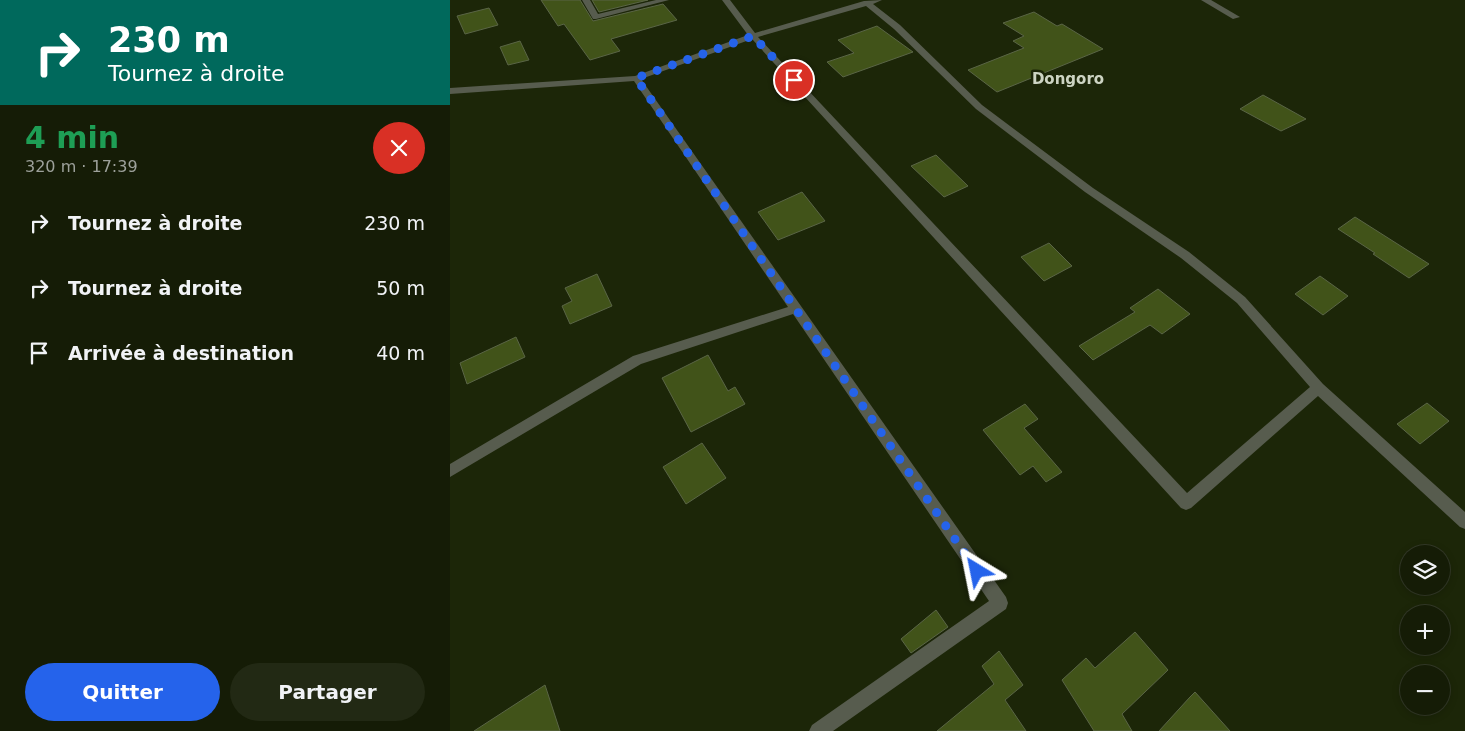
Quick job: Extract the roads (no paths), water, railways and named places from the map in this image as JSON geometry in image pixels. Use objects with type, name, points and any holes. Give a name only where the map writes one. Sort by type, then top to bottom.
[{"type":"street","points":[[586,0],[596,17],[665,0]]},
{"type":"street","points":[[726,0],[753,36],[1186,503],[1318,388]]},
{"type":"street","points":[[450,91],[636,78],[753,36],[878,0]]},
{"type":"street","points":[[1204,0],[1236,17]]},
{"type":"street","points":[[867,3],[897,27],[979,107],[1089,190],[1134,218],[1185,255],[1241,300],[1318,388],[1465,522]]},
{"type":"street","points":[[636,78],[1000,603],[818,731]]},
{"type":"street","points":[[450,471],[637,360],[796,309]]},
{"type":"district","name":"Dongoro","points":[[1068,79]]}]
